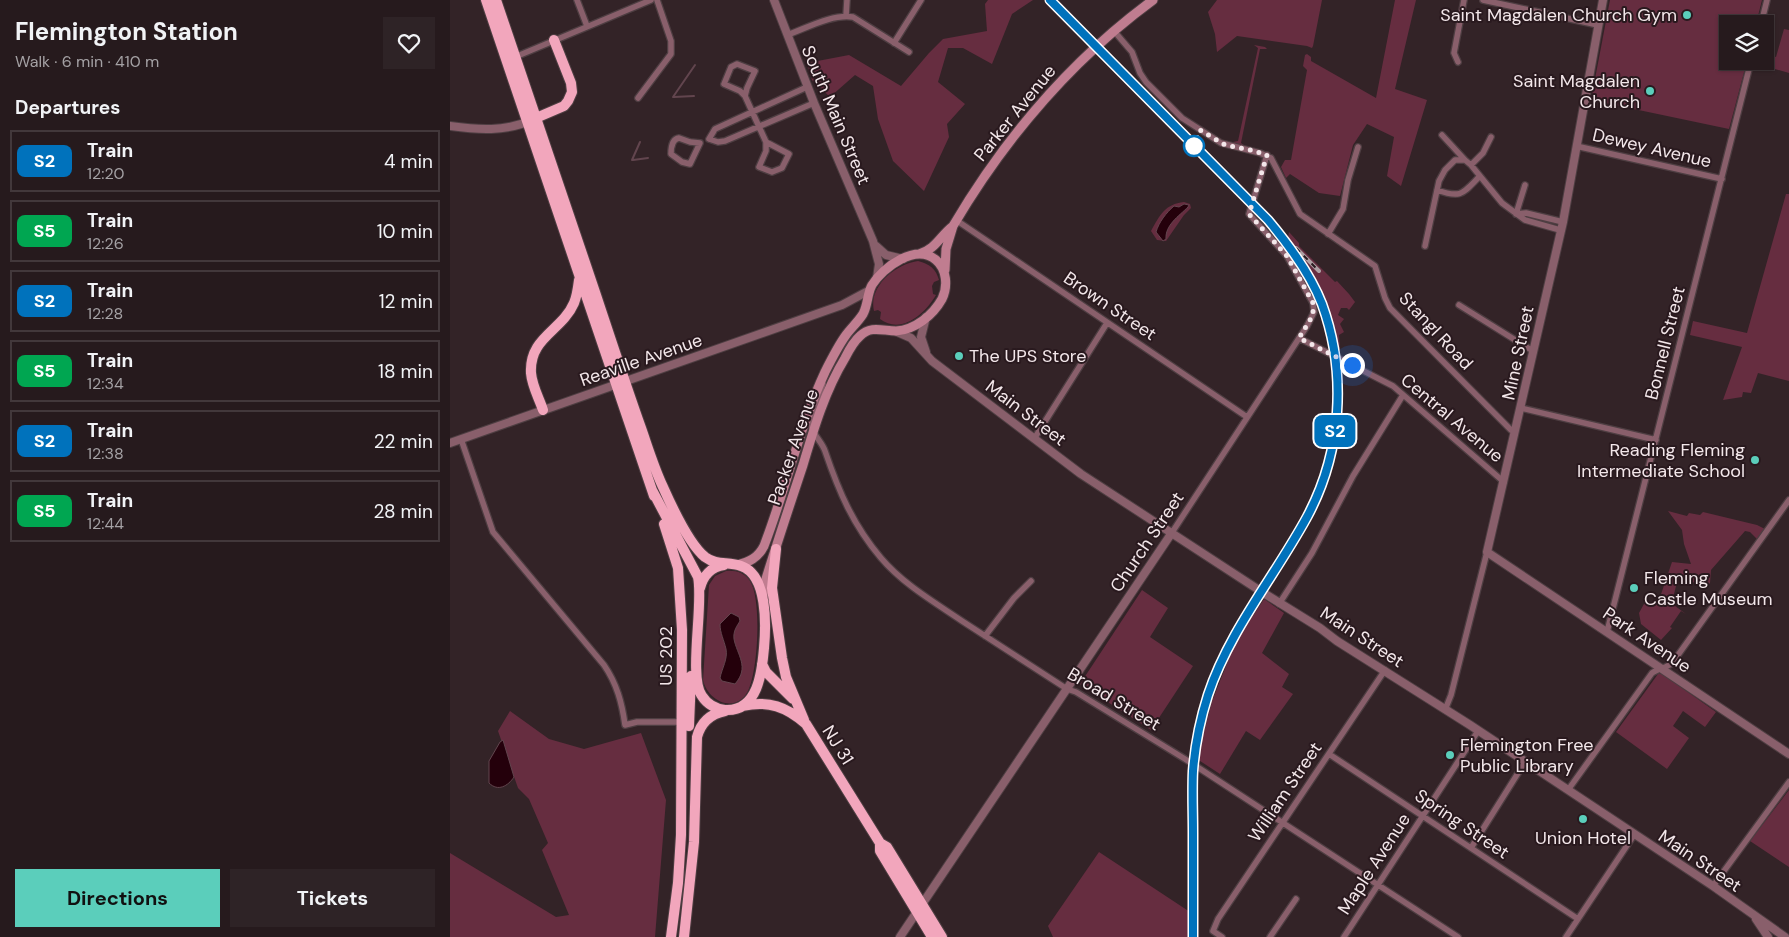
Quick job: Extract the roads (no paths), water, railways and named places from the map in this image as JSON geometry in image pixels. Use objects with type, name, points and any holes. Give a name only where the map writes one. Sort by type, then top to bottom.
[{"type":"highway","name":"US 202","points":[[486,0],[531,120],[620,383],[652,490],[676,557],[680,579],[682,623],[682,722],[679,867],[671,937]]},
{"type":"highway","name":"US 202","points":[[496,0],[515,57],[531,120],[579,277],[661,482],[698,551],[712,561],[747,568],[759,585],[763,599],[765,641],[762,664],[754,693],[742,707]]},
{"type":"highway","points":[[531,120],[564,106],[572,92],[571,83],[554,40]]},
{"type":"highway","points":[[543,410],[532,376],[532,358],[541,342],[563,320],[574,304],[579,277]]},
{"type":"highway","points":[[652,490],[696,570],[700,584],[697,677],[699,692],[710,705],[718,709],[730,710]]},
{"type":"highway","points":[[776,549],[772,580],[773,604],[784,671],[797,703]]},
{"type":"highway","points":[[700,592],[701,584],[707,574],[718,566],[732,564]]},
{"type":"highway","points":[[679,867],[686,808],[692,662],[698,642]]},
{"type":"highway","name":"NJ 31","points":[[762,664],[766,672],[797,703],[806,724],[880,843],[880,851],[919,908],[942,937]]},
{"type":"highway","name":"NJ 31","points":[[730,710],[756,704],[772,704],[788,709],[806,724]]},
{"type":"highway","points":[[684,937],[694,842],[698,732],[711,716],[730,710]]},
{"type":"highway","name":"NJ 31","points":[[919,908],[932,937]]},
{"type":"main road","name":"Parker Avenue","points":[[916,255],[935,246],[954,223],[998,155],[1020,127],[1066,76],[1114,31],[1153,0]]},
{"type":"main road","name":"Parker Avenue","points":[[945,275],[945,255],[954,223]]},
{"type":"main road","points":[[916,255],[926,255],[940,264],[945,275],[946,288],[942,298],[926,317],[908,329],[883,330],[871,322],[865,308],[870,290],[877,278],[889,266],[902,258],[916,255]]},
{"type":"main road","name":"Packer Avenue","points":[[732,564],[750,561],[758,555],[764,546],[806,419],[825,372],[840,344],[862,316],[865,308]]},
{"type":"main road","name":"Packer Avenue","points":[[763,599],[765,582],[813,432],[830,387],[852,345],[861,335],[873,328],[883,330]]},
{"type":"street","points":[[577,0],[587,26]]},
{"type":"street","points":[[515,57],[651,0]]},
{"type":"street","points":[[638,98],[671,54],[671,41],[657,0]]},
{"type":"street","name":"South Main Street","points":[[774,0],[807,87],[873,241],[879,264],[877,278]]},
{"type":"street","points":[[846,16],[848,0]]},
{"type":"street","points":[[894,43],[921,0]]},
{"type":"street","points":[[1458,62],[1454,53],[1464,0]]},
{"type":"street","points":[[1483,0],[1598,25]]},
{"type":"street","name":"Mine Street","points":[[1445,710],[1451,695],[1487,552],[1521,408],[1561,226],[1603,0]]},
{"type":"street","points":[[1763,15],[1767,0]]},
{"type":"street","points":[[787,35],[846,16],[859,20],[909,52]]},
{"type":"street","points":[[1114,31],[1132,52],[1140,73],[1146,82],[1182,118],[1225,145],[1267,155]]},
{"type":"street","points":[[745,96],[746,88],[754,71],[737,64],[731,67],[724,84],[740,91],[745,96],[766,142],[766,151],[760,167],[772,172],[782,168],[789,154],[766,142]]},
{"type":"street","name":"Bonnell Street","points":[[1607,632],[1749,70]]},
{"type":"street","points":[[700,143],[690,164],[682,162],[671,154],[673,142],[676,138],[700,143],[709,138],[715,129],[807,87]]},
{"type":"street","points":[[709,138],[715,142],[721,142],[814,103]]},
{"type":"street","points":[[450,126],[487,130],[531,120]]},
{"type":"street","points":[[1442,135],[1471,165],[1502,203],[1516,214],[1525,220],[1561,226]]},
{"type":"street","points":[[1471,165],[1483,153],[1491,137]]},
{"type":"street","name":"Dewey Avenue","points":[[1576,146],[1722,178]]},
{"type":"street","points":[[1328,234],[1343,209],[1348,180],[1358,147]]},
{"type":"street","name":"Stangl Road","points":[[1267,155],[1274,162],[1300,214],[1375,266],[1390,308],[1511,430],[1515,431]]},
{"type":"street","name":"Church Street","points":[[900,937],[1171,534],[1313,315],[1313,303],[1287,256],[1249,214],[1267,155]]},
{"type":"street","points":[[1425,246],[1442,174],[1455,160],[1465,160]]},
{"type":"street","points":[[1437,190],[1455,196],[1480,176]]},
{"type":"street","points":[[1516,214],[1525,185]]},
{"type":"street","name":"Brown Street","points":[[954,223],[1247,417]]},
{"type":"street","name":"South Main Street","points":[[873,241],[886,255],[902,258]]},
{"type":"street","name":"Reaville Avenue","points":[[450,443],[842,305],[870,290]]},
{"type":"street","name":"Reaville Avenue","points":[[842,305],[852,304],[865,308]]},
{"type":"street","points":[[1460,305],[1533,351]]},
{"type":"street","points":[[926,317],[922,338],[928,356]]},
{"type":"street","points":[[1034,439],[1107,323]]},
{"type":"street","name":"Main Street","points":[[895,331],[911,338],[928,356],[1081,474],[1568,790],[1713,886],[1785,937]]},
{"type":"street","name":"Central Avenue","points":[[1299,338],[1386,382],[1504,482]]},
{"type":"street","points":[[813,432],[811,420],[822,392],[825,372]]},
{"type":"street","points":[[1279,604],[1312,553],[1352,476],[1402,395]]},
{"type":"street","points":[[1521,408],[1656,440]]},
{"type":"street","name":"Broad Street","points":[[813,432],[822,444],[837,487],[858,527],[882,559],[914,588],[1067,689],[1076,692],[1165,747],[1458,937]]},
{"type":"street","points":[[461,439],[493,532],[611,675],[619,694],[625,725],[637,722],[682,722]]},
{"type":"street","points":[[1568,790],[1652,673],[1669,666],[1673,662],[1789,500]]},
{"type":"street","points":[[772,523],[783,526]]},
{"type":"street","name":"Park Avenue","points":[[1487,552],[1789,754]]},
{"type":"street","points":[[985,636],[1014,598],[1031,581]]},
{"type":"street","name":"William Street","points":[[1222,937],[1213,930],[1218,919],[1384,670]]},
{"type":"street","name":"Maple Avenue","points":[[1344,937],[1478,731]]},
{"type":"street","name":"Spring Street","points":[[1329,754],[1578,919]]},
{"type":"street","points":[[1470,848],[1525,762]]},
{"type":"street","points":[[1713,886],[1789,782]]},
{"type":"street","points":[[1566,937],[1634,834]]},
{"type":"street","points":[[1270,937],[1296,899]]},
{"type":"street","points":[[1754,915],[1768,937]]},
{"type":"waterway","points":[[673,97],[695,65]]},
{"type":"waterway","points":[[674,97],[694,96]]},
{"type":"waterway","points":[[632,160],[640,142]]},
{"type":"waterway","points":[[633,160],[648,158]]},
{"type":"railway","points":[[1050,0],[1271,223]]},
{"type":"railway","points":[[1193,937],[1193,771],[1198,733],[1205,704],[1228,648],[1314,503],[1328,467],[1337,421],[1338,381],[1336,361],[1333,342],[1322,304],[1305,270],[1268,220]]},
{"type":"railway","points":[[1296,248],[1319,271]]},
{"type":"train","name":"S2","points":[[1050,0],[1268,220],[1291,248],[1322,303],[1330,329],[1335,357],[1337,420],[1330,459],[1320,490],[1306,518],[1235,635],[1215,677],[1200,723],[1193,772],[1193,937]]},
{"type":"place","name":"Saint Magdalen Church Gym","points":[[1687,15]]},
{"type":"place","name":"Saint Magdalen Church","points":[[1650,91]]},
{"type":"place","name":"The UPS Store","points":[[959,356]]},
{"type":"place","name":"Reading Fleming Intermediate School","points":[[1755,460]]},
{"type":"place","name":"Fleming Castle Museum","points":[[1634,588]]},
{"type":"place","name":"Flemington Free Public Library","points":[[1450,755]]},
{"type":"place","name":"Union Hotel","points":[[1583,819]]}]
